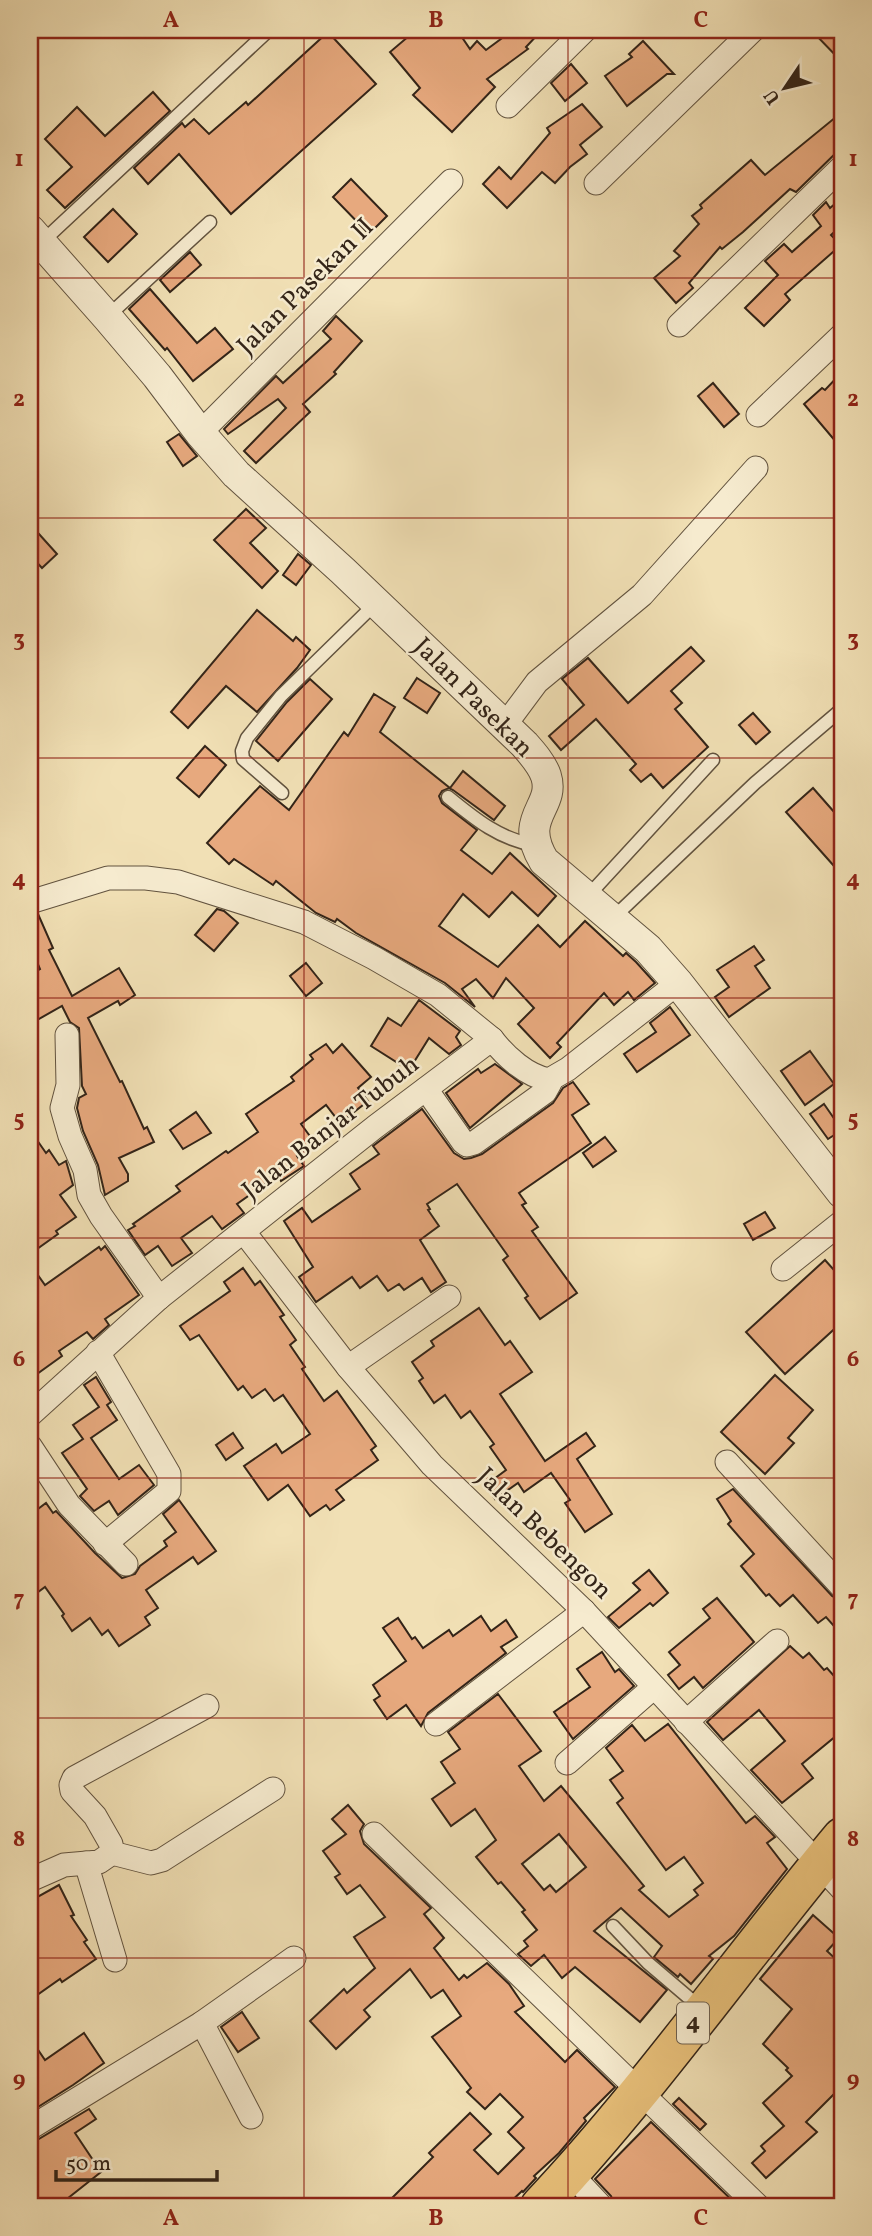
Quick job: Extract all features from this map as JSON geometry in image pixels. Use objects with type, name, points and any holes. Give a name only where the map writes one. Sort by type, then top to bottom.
[{"type":"highway","name":"4","points":[[540,2206],[641,2091],[703,2010],[835,1863]]},
{"type":"street","points":[[508,106],[585,30]]},
{"type":"street","points":[[596,183],[752,30]]},
{"type":"street","points":[[680,325],[842,167]]},
{"type":"street","name":"Jalan Pasekan II","points":[[200,433],[451,181]]},
{"type":"street","name":"Jalan Pasekan","points":[[36,236],[157,376],[200,433],[236,474],[505,725],[537,760],[546,776],[546,795],[534,827],[534,845]]},
{"type":"street","points":[[758,415],[842,335]]},
{"type":"street","points":[[505,725],[545,674],[642,595],[756,468]]},
{"type":"street","points":[[534,845],[544,861],[648,949],[678,983],[842,1193]]},
{"type":"street","points":[[30,902],[108,878],[146,878],[178,882],[304,922],[438,995],[522,1067],[538,1077],[550,1080]]},
{"type":"street","points":[[426,1089],[463,1142],[467,1145],[474,1143],[545,1092],[550,1080],[568,1069],[678,983]]},
{"type":"street","points":[[67,1035],[68,1085],[62,1108],[69,1136],[85,1170],[89,1195],[159,1298]]},
{"type":"street","name":"Jalan Banjar Tubuh","points":[[30,1415],[159,1298],[492,1039]]},
{"type":"street","points":[[783,1269],[842,1222]]},
{"type":"street","name":"Jalan Bebengon","points":[[244,1232],[348,1367],[432,1465],[584,1611],[686,1722],[835,1863]]},
{"type":"street","points":[[348,1367],[449,1297]]},
{"type":"street","points":[[98,1352],[165,1467],[170,1481],[169,1491],[105,1544]]},
{"type":"street","points":[[30,1446],[69,1505],[125,1564]]},
{"type":"street","points":[[727,1462],[842,1587]]},
{"type":"street","points":[[436,1724],[584,1611]]},
{"type":"street","points":[[686,1722],[777,1641]]},
{"type":"street","points":[[567,1763],[654,1687]]},
{"type":"street","points":[[112,1853],[111,1844],[95,1816],[72,1791],[74,1778],[206,1706]]},
{"type":"street","points":[[30,1880],[64,1866],[99,1862],[112,1853],[151,1863],[162,1860],[273,1789]]},
{"type":"street","points":[[373,1834],[758,2206]]},
{"type":"street","points":[[86,1863],[115,1960]]},
{"type":"street","points":[[30,2128],[202,2023],[294,1958]]},
{"type":"street","points":[[202,2023],[251,2117]]},
{"type":"street","points":[[570,2173],[601,2206]]},
{"type":"lane","points":[[36,236],[269,30]]},
{"type":"lane","points":[[107,317],[210,222]]},
{"type":"lane","points":[[282,793],[243,760],[242,751],[247,738],[281,696],[376,603]]},
{"type":"lane","points":[[613,918],[755,783],[842,709]]},
{"type":"lane","points":[[587,897],[713,760]]},
{"type":"lane","points":[[448,797],[487,828],[517,842],[534,845]]},
{"type":"lane","points":[[613,1926],[648,1963],[703,2010]]},
{"type":"building","points":[[416,30],[457,30],[470,49],[477,41],[486,50],[513,30],[542,30],[526,47],[528,49],[487,79],[495,87],[452,132],[413,95],[420,88],[390,52]]},
{"type":"building","points":[[811,30],[842,30],[842,62]]},
{"type":"building","points":[[328,32],[376,84],[231,214],[179,154],[148,184],[134,168],[182,123],[185,127],[194,119],[209,134],[246,102],[248,105]]},
{"type":"building","points":[[643,41],[674,74],[667,74],[627,106],[605,76],[632,57],[629,54]]},
{"type":"building","points":[[571,64],[587,83],[565,101],[551,83]]},
{"type":"building","points":[[153,92],[170,111],[65,208],[47,190],[72,167],[45,139],[77,107],[105,136]]},
{"type":"building","points":[[582,104],[602,127],[580,145],[587,154],[555,183],[542,172],[507,208],[483,184],[499,167],[511,179],[550,133],[547,128]]},
{"type":"building","points":[[842,112],[842,147],[796,192],[790,189],[743,232],[722,249],[720,247],[689,283],[693,288],[676,303],[654,278],[680,256],[674,251],[699,224],[692,216],[702,208],[700,205],[751,160],[765,175]]},
{"type":"building","points":[[351,179],[387,216],[369,234],[333,197]]},
{"type":"building","points":[[842,198],[842,225],[831,235],[841,245],[785,294],[790,300],[764,326],[745,308],[778,275],[765,261],[784,244],[792,252],[821,226],[813,215],[826,202],[830,208]]},
{"type":"building","points":[[113,209],[137,234],[108,262],[84,237]]},
{"type":"building","points":[[190,252],[201,265],[170,292],[160,280]]},
{"type":"building","points":[[150,289],[197,343],[215,328],[233,349],[193,381],[167,348],[165,350],[129,309]]},
{"type":"building","points":[[336,316],[362,341],[334,372],[336,374],[303,404],[310,412],[256,463],[244,451],[286,408],[278,399],[228,434],[224,429],[276,376],[283,383],[331,339],[323,331]]},
{"type":"building","points":[[842,372],[842,449],[804,404],[822,388],[825,390]]},
{"type":"building","points":[[713,383],[739,414],[724,427],[698,396]]},
{"type":"building","points":[[179,434],[197,456],[183,466],[167,442]]},
{"type":"building","points":[[246,509],[266,528],[250,543],[278,571],[262,588],[214,540]]},
{"type":"building","points":[[30,524],[57,554],[42,568],[30,555]]},
{"type":"building","points":[[298,554],[311,565],[296,585],[283,575]]},
{"type":"building","points":[[257,610],[293,641],[296,637],[310,650],[257,712],[226,686],[188,728],[171,712]]},
{"type":"building","points":[[691,647],[704,661],[671,691],[682,703],[675,709],[708,747],[663,788],[651,774],[641,782],[630,770],[636,764],[596,719],[561,750],[549,736],[584,705],[562,679],[588,658],[628,703]]},
{"type":"building","points":[[417,678],[440,693],[427,713],[404,698]]},
{"type":"building","points":[[310,679],[332,699],[278,761],[256,741],[287,702]]},
{"type":"building","points":[[374,694],[395,707],[380,732],[450,788],[463,771],[505,806],[494,820],[453,790],[449,788],[442,791],[439,796],[442,803],[477,830],[461,850],[492,874],[510,853],[556,896],[538,916],[512,892],[489,917],[463,894],[439,926],[498,967],[538,925],[560,947],[585,921],[623,956],[626,953],[655,983],[634,1000],[628,992],[614,1005],[604,993],[557,1043],[561,1047],[550,1058],[518,1024],[534,1008],[506,978],[493,998],[476,979],[462,989],[475,1007],[445,983],[356,933],[337,919],[335,922],[316,913],[276,881],[273,885],[234,859],[229,864],[207,843],[260,786],[289,810],[344,732],[348,736]]},
{"type":"building","points":[[753,713],[770,732],[756,744],[739,725]]},
{"type":"building","points":[[205,746],[226,765],[199,797],[177,778]]},
{"type":"building","points":[[813,788],[842,821],[842,875],[786,812]]},
{"type":"building","points":[[217,909],[224,911],[238,923],[214,951],[195,935]]},
{"type":"building","points":[[38,914],[53,948],[49,950],[72,996],[119,968],[135,995],[120,1005],[118,1001],[88,1018],[144,1129],[147,1127],[154,1142],[119,1158],[128,1174],[128,1181],[105,1195],[98,1165],[83,1131],[77,1108],[79,1098],[86,1094],[82,1086],[79,1028],[70,1022],[62,1006],[30,1024],[30,975],[40,969],[30,945],[30,916]]},
{"type":"building","points":[[754,946],[764,960],[755,966],[770,988],[729,1017],[715,997],[729,987],[717,970]]},
{"type":"building","points":[[306,963],[322,983],[306,996],[290,976]]},
{"type":"building","points":[[419,1000],[460,1031],[456,1037],[461,1045],[449,1054],[429,1038],[409,1070],[371,1046],[388,1018],[401,1026]]},
{"type":"building","points":[[670,1007],[690,1035],[637,1072],[624,1054],[656,1032],[650,1023]]},
{"type":"building","points":[[326,1044],[333,1053],[342,1044],[371,1077],[358,1088],[368,1101],[340,1123],[326,1105],[301,1124],[315,1143],[297,1156],[304,1166],[281,1181],[278,1175],[237,1204],[244,1213],[222,1229],[212,1216],[181,1238],[192,1253],[172,1266],[158,1246],[145,1255],[128,1230],[135,1226],[133,1224],[180,1191],[176,1186],[258,1132],[246,1114],[294,1081],[291,1077],[313,1059],[310,1055]]},
{"type":"building","points":[[810,1051],[834,1084],[805,1105],[781,1071]]},
{"type":"building","points":[[495,1064],[522,1084],[470,1128],[446,1093],[478,1069],[481,1073]]},
{"type":"building","points":[[573,1082],[589,1104],[572,1115],[591,1143],[519,1193],[526,1203],[522,1205],[538,1227],[532,1231],[577,1293],[540,1319],[503,1260],[508,1256],[457,1184],[427,1204],[439,1226],[420,1240],[446,1282],[431,1292],[422,1278],[404,1290],[399,1284],[388,1291],[377,1276],[360,1288],[352,1277],[316,1302],[299,1277],[313,1267],[284,1221],[302,1208],[312,1222],[360,1189],[350,1174],[379,1154],[373,1146],[422,1109],[454,1153],[464,1159],[471,1158],[482,1154],[553,1103],[563,1088]]},
{"type":"building","points":[[824,1104],[842,1130],[828,1139],[810,1114]]},
{"type":"building","points":[[196,1112],[211,1133],[183,1149],[170,1130]]},
{"type":"building","points":[[30,1130],[46,1153],[49,1150],[59,1165],[66,1161],[73,1185],[60,1195],[76,1217],[30,1254]]},
{"type":"building","points":[[605,1137],[616,1151],[593,1167],[583,1153]]},
{"type":"building","points":[[765,1212],[775,1228],[753,1240],[744,1224]]},
{"type":"building","points":[[105,1246],[139,1295],[105,1319],[109,1325],[93,1339],[87,1332],[59,1351],[62,1356],[30,1379],[30,1264],[45,1285],[99,1247],[101,1250]]},
{"type":"building","points":[[825,1260],[842,1279],[842,1322],[785,1374],[746,1332]]},
{"type":"building","points":[[243,1268],[255,1285],[260,1281],[284,1315],[280,1317],[296,1340],[290,1345],[305,1367],[302,1369],[324,1401],[337,1391],[376,1446],[371,1450],[378,1460],[336,1490],[344,1500],[330,1510],[326,1505],[310,1516],[288,1485],[268,1500],[244,1466],[276,1444],[282,1453],[310,1434],[283,1395],[274,1401],[265,1389],[252,1398],[243,1386],[238,1390],[199,1335],[190,1340],[180,1326],[230,1291],[224,1282]]},
{"type":"building","points":[[479,1308],[505,1345],[510,1341],[532,1372],[500,1394],[545,1461],[586,1433],[595,1446],[577,1459],[612,1514],[585,1532],[565,1503],[570,1500],[551,1473],[524,1492],[518,1483],[495,1499],[486,1485],[506,1470],[490,1447],[494,1444],[470,1411],[461,1418],[445,1395],[434,1403],[419,1381],[423,1378],[412,1362],[434,1346],[431,1341]]},
{"type":"building","points":[[775,1375],[813,1410],[788,1438],[794,1443],[765,1474],[721,1432]]},
{"type":"building","points":[[96,1377],[111,1402],[107,1405],[117,1420],[91,1438],[119,1479],[139,1465],[154,1485],[118,1515],[109,1501],[94,1511],[80,1496],[87,1489],[62,1453],[83,1439],[73,1425],[99,1407],[84,1385]]},
{"type":"building","points":[[233,1433],[243,1448],[226,1460],[216,1445]]},
{"type":"building","points":[[733,1489],[832,1596],[842,1601],[842,1635],[826,1617],[818,1623],[793,1595],[780,1606],[769,1594],[766,1596],[741,1566],[754,1554],[728,1524],[731,1521],[717,1499]]},
{"type":"building","points":[[179,1500],[216,1551],[198,1564],[193,1557],[146,1590],[158,1608],[145,1617],[150,1625],[119,1646],[108,1630],[102,1635],[90,1618],[72,1631],[45,1587],[30,1598],[30,1515],[46,1503],[53,1513],[56,1511],[122,1578],[135,1574],[140,1566],[167,1546],[164,1541],[176,1532],[163,1514]]},
{"type":"building","points":[[649,1570],[668,1593],[653,1606],[650,1603],[619,1628],[608,1617],[640,1590],[633,1583]]},
{"type":"building","points":[[717,1598],[754,1642],[703,1688],[694,1677],[679,1689],[668,1675],[680,1665],[669,1652],[710,1618],[703,1609]]},
{"type":"building","points":[[481,1616],[491,1631],[506,1620],[517,1637],[501,1647],[506,1653],[428,1713],[421,1726],[406,1705],[387,1719],[374,1700],[380,1696],[373,1685],[406,1661],[383,1628],[398,1618],[412,1639],[415,1637],[423,1648],[449,1630],[453,1636]]},
{"type":"building","points":[[790,1646],[803,1658],[809,1653],[842,1685],[842,1731],[802,1764],[813,1778],[782,1803],[751,1770],[785,1741],[759,1710],[723,1740],[707,1722]]},
{"type":"building","points":[[602,1652],[615,1672],[619,1669],[634,1686],[573,1739],[554,1712],[590,1687],[577,1669]]},
{"type":"building","points":[[498,1694],[541,1751],[519,1766],[544,1801],[561,1786],[644,1886],[639,1890],[669,1917],[698,1895],[694,1890],[703,1883],[684,1857],[666,1870],[617,1803],[623,1798],[610,1780],[623,1771],[606,1748],[632,1725],[645,1741],[668,1724],[746,1823],[755,1816],[775,1837],[767,1843],[787,1869],[734,1936],[709,1956],[713,1959],[691,1984],[654,1957],[662,1946],[621,1908],[594,1931],[667,1990],[640,2022],[575,1967],[562,1978],[544,1955],[531,1966],[518,1954],[528,1946],[524,1941],[537,1930],[522,1912],[525,1910],[501,1882],[498,1884],[476,1857],[496,1840],[475,1809],[451,1826],[432,1799],[455,1783],[441,1762],[460,1749],[448,1732]],"holes":[[[559,1834],[586,1867],[556,1892],[550,1885],[544,1890],[522,1864]]]},
{"type":"building","points":[[348,1805],[364,1824],[360,1831],[364,1844],[431,1908],[424,1914],[444,1938],[434,1948],[459,1980],[464,1975],[467,1978],[487,1963],[509,1984],[524,2006],[515,2012],[565,2062],[577,2050],[615,2087],[584,2118],[586,2121],[559,2153],[534,2176],[536,2178],[523,2192],[506,2206],[384,2206],[433,2157],[429,2153],[470,2113],[491,2134],[474,2150],[498,2174],[524,2148],[508,2132],[523,2117],[500,2094],[485,2109],[467,2092],[471,2088],[432,2037],[461,2016],[443,1990],[431,1998],[410,1969],[364,2010],[370,2017],[336,2049],[310,2021],[344,1989],[347,1993],[375,1968],[354,1937],[385,1917],[360,1885],[347,1894],[335,1877],[340,1874],[323,1851],[346,1834],[332,1819]]},
{"type":"building","points":[[59,1885],[74,1915],[71,1916],[87,1940],[84,1942],[96,1959],[30,2000],[30,1901]]},
{"type":"building","points":[[813,1915],[839,1938],[827,1951],[842,1965],[842,2086],[806,2122],[817,2132],[766,2178],[752,2163],[765,2151],[761,2146],[784,2126],[763,2103],[792,2076],[786,2070],[788,2068],[763,2044],[792,2009],[760,1979]]},
{"type":"building","points":[[242,2012],[259,2038],[238,2052],[221,2027]]},
{"type":"building","points":[[84,2033],[104,2063],[30,2112],[30,2038],[45,2060]]},
{"type":"building","points":[[679,2098],[706,2124],[700,2130],[673,2104]]},
{"type":"building","points":[[89,2109],[96,2119],[75,2133],[101,2172],[58,2206],[30,2206],[30,2142]]},
{"type":"building","points":[[651,2122],[738,2206],[615,2206],[611,2196],[595,2179]]}]
